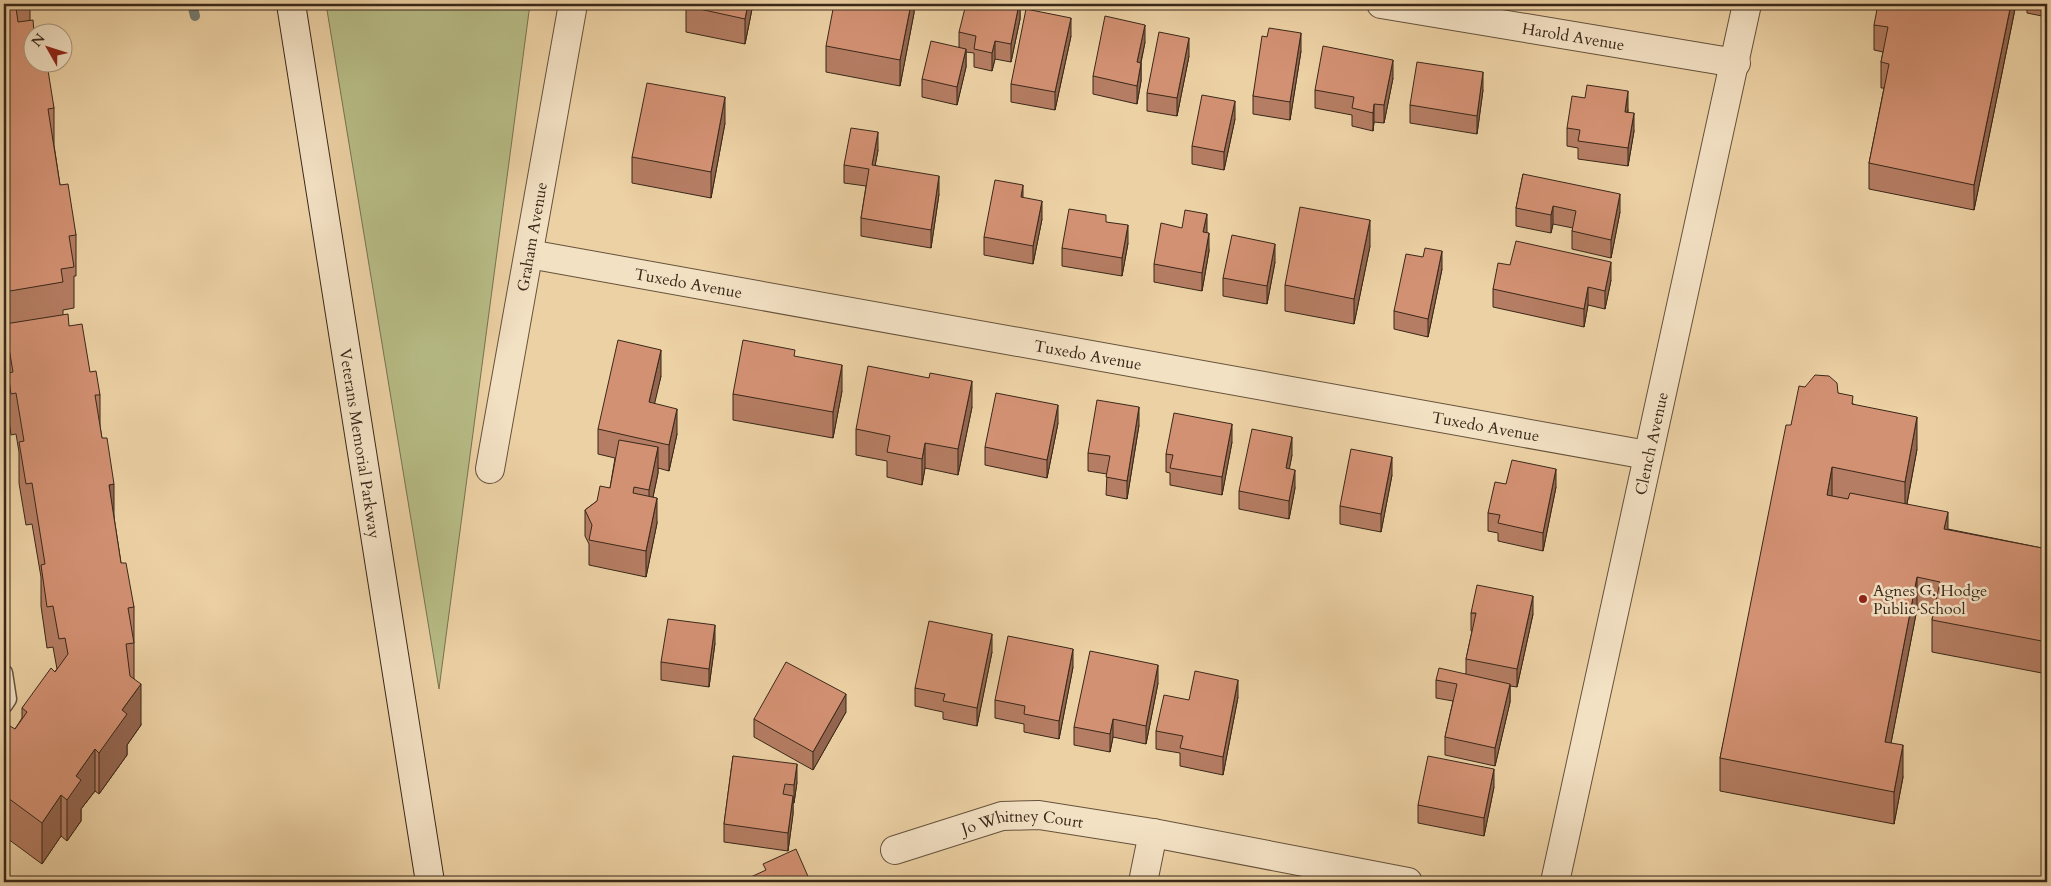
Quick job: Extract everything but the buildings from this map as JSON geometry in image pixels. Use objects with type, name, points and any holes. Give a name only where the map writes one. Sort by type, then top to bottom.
[{"type":"street","name":"Veterans Memorial Parkway","points":[[291,4],[430,882]]},
{"type":"street","name":"Graham Avenue","points":[[490,469],[573,4]]},
{"type":"street","name":"Harold Avenue","points":[[1381,4],[1736,63]]},
{"type":"street","name":"Clench Avenue","points":[[1554,882],[1647,456],[1736,63],[1747,4]]},
{"type":"street","name":"Tuxedo Avenue","points":[[529,254],[1647,456]]},
{"type":"street","name":"Jo Whitney Court","points":[[895,850],[1002,816],[1039,814],[1153,833],[1408,882]]},
{"type":"street","points":[[1143,882],[1153,833]]},
{"type":"lane","points":[[4,673],[8,699],[4,705]]},
{"type":"green space","points":[[326,4],[530,4],[439,689]]},
{"type":"waterway","points":[[192,4],[195,16]]},
{"type":"place","name":"Agnes G. Hodge Public School","points":[[1863,599]]}]
